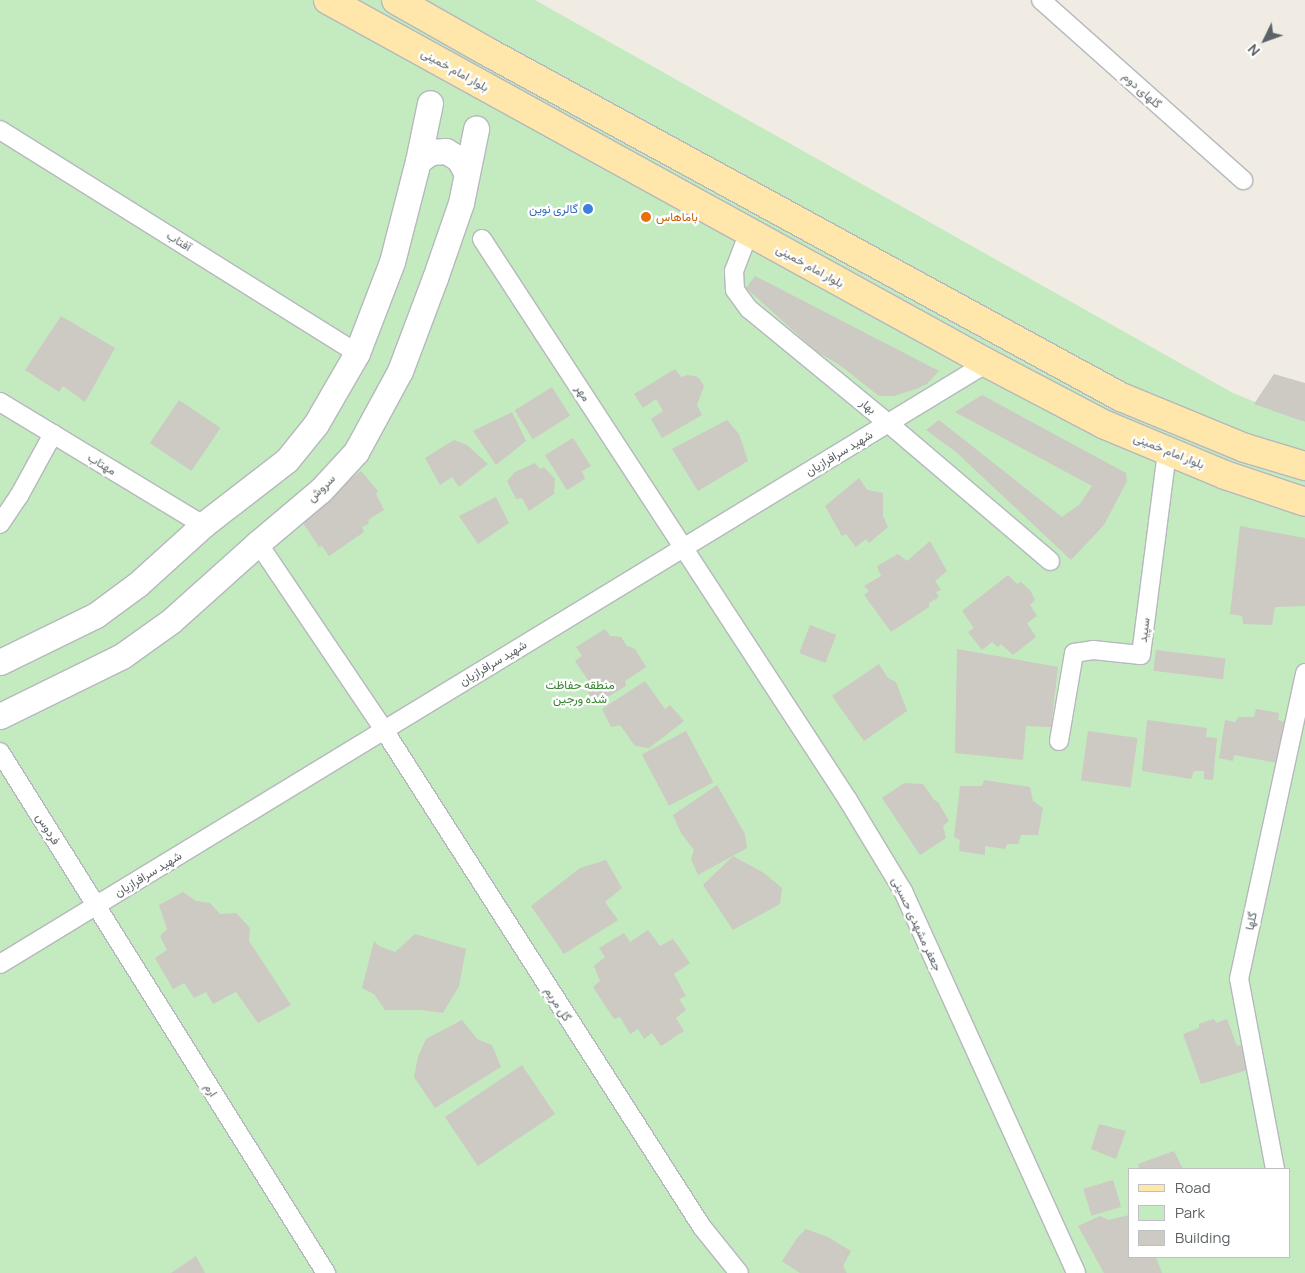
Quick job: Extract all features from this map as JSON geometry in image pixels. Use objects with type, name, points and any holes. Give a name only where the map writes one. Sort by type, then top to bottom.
[{"type":"main road","name":"بلوار امام خمینی","points":[[328,0],[987,363],[1103,424],[1226,475],[1305,502]]},
{"type":"main road","points":[[396,0],[486,51],[1121,397],[1245,448],[1305,466]]},
{"type":"street","name":"گلهای دوم","points":[[1041,0],[1243,180]]},
{"type":"street","points":[[0,662],[96,615],[138,584],[203,525],[287,460],[316,424],[357,353],[392,262],[418,161],[430,103]]},
{"type":"street","name":"سروش","points":[[0,716],[122,656],[171,622],[258,543],[321,490],[356,452],[400,371],[461,203],[476,129]]},
{"type":"street","name":"آفتاب","points":[[0,130],[357,353]]},
{"type":"street","points":[[418,161],[431,152],[446,151],[459,159],[466,172]]},
{"type":"street","name":"بهار","points":[[749,232],[734,271],[735,290],[749,309],[888,423],[1050,561]]},
{"type":"street","name":"مهر","points":[[482,239],[683,548]]},
{"type":"street","name":"شهید سرافرازیان","points":[[0,964],[987,363]]},
{"type":"street","name":"مهتاب","points":[[0,402],[203,525]]},
{"type":"street","points":[[0,524],[20,496],[53,434]]},
{"type":"street","name":"سپید","points":[[1059,741],[1074,653],[1093,650],[1141,655],[1167,450]]},
{"type":"street","name":"گل مریم","points":[[258,543],[384,730],[702,1227],[739,1273]]},
{"type":"street","name":"جعفر مشهدی حسینی","points":[[683,548],[848,800],[903,891],[1076,1273]]},
{"type":"street","name":"گلها","points":[[1276,1168],[1239,979],[1305,673]]},
{"type":"street","name":"فردوس","points":[[0,752],[95,906]]},
{"type":"street","name":"ارم","points":[[95,906],[326,1273]]},
{"type":"green space","name":"منطقه حفاظت شده ورجین","points":[[0,0],[535,0],[1233,393],[1305,422],[1305,1273],[0,1273]]},
{"type":"building","points":[[755,276],[939,371],[927,384],[916,389],[894,396],[879,396],[841,366],[816,351],[746,288]]},
{"type":"building","points":[[61,316],[115,348],[85,402],[63,386],[59,392],[25,370]]},
{"type":"building","points":[[675,369],[681,377],[688,375],[698,377],[704,386],[697,405],[702,415],[662,438],[651,419],[663,411],[656,399],[643,408],[634,394]]},
{"type":"building","points":[[1274,374],[1305,383],[1305,422],[1254,404]]},
{"type":"building","points":[[552,387],[570,416],[533,439],[515,410]]},
{"type":"building","points":[[982,395],[1126,473],[1127,481],[1104,525],[1071,560],[956,452],[926,430],[939,420],[1062,517],[1080,504],[1092,486],[955,412]]},
{"type":"building","points":[[179,400],[220,428],[191,471],[150,443]]},
{"type":"building","points":[[512,412],[526,441],[496,465],[473,431]]},
{"type":"building","points":[[727,420],[739,434],[748,461],[698,491],[672,449]]},
{"type":"building","points":[[573,438],[591,466],[582,471],[585,479],[567,490],[545,455]]},
{"type":"building","points":[[454,440],[467,445],[488,464],[459,487],[452,477],[440,485],[425,458]]},
{"type":"building","points":[[535,463],[540,469],[544,467],[555,479],[554,494],[529,511],[522,498],[516,499],[507,481],[515,472]]},
{"type":"building","points":[[361,471],[378,491],[376,494],[384,510],[369,519],[368,524],[362,527],[364,532],[329,556],[322,546],[319,547],[301,520],[304,510]]},
{"type":"building","points":[[859,478],[867,490],[883,493],[883,516],[888,527],[869,543],[866,539],[856,547],[846,534],[842,536],[825,506]]},
{"type":"building","points":[[496,497],[509,523],[478,544],[459,516]]},
{"type":"building","points":[[1240,526],[1305,538],[1305,606],[1275,607],[1272,625],[1243,624],[1242,616],[1230,614]]},
{"type":"building","points":[[930,541],[947,571],[935,581],[941,590],[936,592],[939,597],[929,603],[929,607],[891,632],[864,595],[869,591],[864,586],[881,576],[877,566],[898,554],[907,561]]},
{"type":"building","points":[[1008,575],[1017,584],[1021,582],[1030,590],[1035,600],[1030,605],[1037,616],[1027,623],[1036,637],[1013,655],[1001,644],[998,647],[992,642],[982,650],[968,632],[974,628],[962,611]]},
{"type":"building","points":[[810,625],[836,635],[825,663],[799,653]]},
{"type":"building","points":[[605,629],[610,636],[621,637],[627,646],[635,649],[646,667],[625,681],[626,686],[596,704],[585,688],[590,683],[575,661],[582,656],[576,647]]},
{"type":"building","points":[[957,649],[1058,667],[1051,727],[1026,726],[1023,760],[955,753]]},
{"type":"building","points":[[1156,650],[1225,659],[1223,679],[1153,671]]},
{"type":"building","points":[[879,664],[888,678],[896,682],[907,711],[864,741],[832,696]]},
{"type":"building","points":[[645,681],[665,709],[670,705],[684,721],[649,748],[635,746],[620,725],[611,727],[602,709]]},
{"type":"building","points":[[1256,709],[1279,713],[1278,720],[1292,724],[1283,764],[1234,755],[1233,761],[1219,758],[1225,720],[1235,722],[1239,717],[1254,717]]},
{"type":"building","points":[[1147,720],[1207,728],[1206,737],[1217,738],[1213,780],[1204,779],[1204,771],[1194,771],[1191,779],[1142,771]]},
{"type":"building","points":[[686,731],[713,782],[669,806],[642,754]]},
{"type":"building","points":[[1088,731],[1138,738],[1131,787],[1081,781]]},
{"type":"building","points":[[984,780],[1030,787],[1033,801],[1043,808],[1038,835],[1021,835],[1018,844],[1007,844],[1005,849],[985,846],[985,855],[959,851],[960,840],[954,837],[960,786],[982,786]]},
{"type":"building","points":[[904,783],[923,784],[934,800],[938,802],[949,821],[943,826],[946,838],[920,855],[882,798]]},
{"type":"building","points":[[717,785],[745,834],[747,848],[698,875],[691,859],[694,850],[681,833],[673,815]]},
{"type":"building","points":[[733,856],[764,873],[782,888],[780,904],[733,930],[703,885]]},
{"type":"building","points":[[606,860],[622,888],[605,902],[618,920],[564,954],[531,906],[580,868]]},
{"type":"building","points":[[183,892],[196,901],[210,903],[220,914],[236,913],[250,928],[249,941],[291,1005],[258,1023],[236,992],[213,1004],[206,992],[194,998],[184,983],[173,989],[155,958],[167,950],[160,936],[167,929],[159,905]]},
{"type":"building","points":[[648,930],[660,946],[673,939],[690,963],[674,974],[686,996],[679,999],[686,1010],[676,1018],[684,1031],[661,1046],[652,1033],[644,1039],[638,1029],[630,1034],[620,1017],[614,1019],[593,987],[600,981],[594,966],[605,957],[599,948],[624,933],[630,942]]},
{"type":"building","points":[[415,934],[466,949],[459,986],[443,1013],[421,1010],[385,1010],[374,994],[362,988],[374,941],[379,946],[395,952]]},
{"type":"building","points":[[1214,1019],[1216,1023],[1227,1019],[1237,1046],[1244,1044],[1251,1069],[1201,1084],[1183,1034],[1199,1028],[1199,1024]]},
{"type":"building","points":[[462,1020],[477,1039],[492,1045],[501,1067],[435,1108],[414,1077],[418,1057],[426,1039]]},
{"type":"building","points":[[522,1065],[555,1114],[478,1166],[445,1117]]},
{"type":"building","points":[[1099,1124],[1126,1131],[1116,1159],[1091,1149]]},
{"type":"building","points":[[1174,1151],[1182,1168],[1139,1168],[1138,1164]]},
{"type":"building","points":[[1113,1180],[1121,1207],[1092,1216],[1083,1189]]},
{"type":"building","points":[[1128,1215],[1128,1258],[1156,1258],[1162,1273],[1104,1273],[1078,1226],[1100,1216],[1109,1220]]},
{"type":"building","points":[[806,1229],[828,1237],[851,1251],[843,1266],[847,1273],[800,1273],[782,1261],[798,1237]]},
{"type":"building","points":[[196,1256],[205,1273],[171,1273]]},
{"type":"place","name":"گالری نوین","points":[[588,209]]},
{"type":"place","name":"باماهاس","points":[[646,217]]}]
